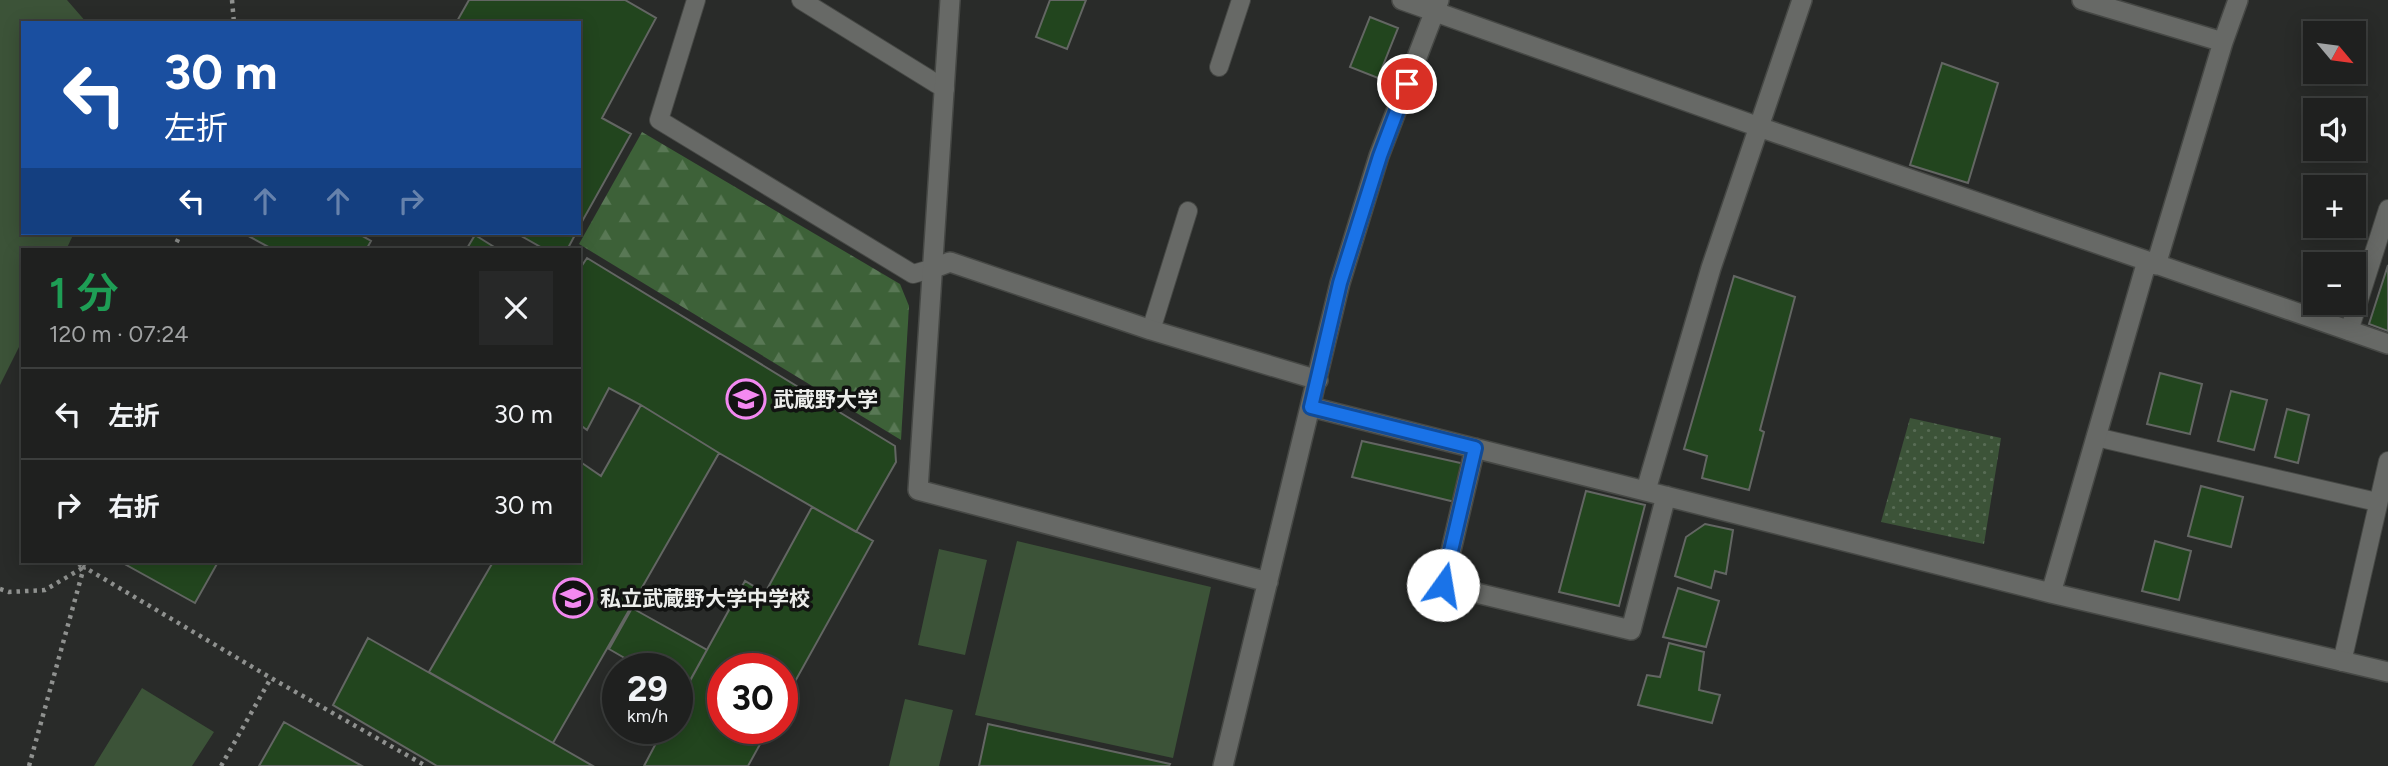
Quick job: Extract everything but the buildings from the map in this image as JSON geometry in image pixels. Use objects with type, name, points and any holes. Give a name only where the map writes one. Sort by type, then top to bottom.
[{"type":"street","points":[[950,0],[918,490],[1268,582]]},
{"type":"street","points":[[1402,0],[1437,6],[1759,127],[2388,344]]},
{"type":"street","points":[[1646,490],[1711,268],[1802,0]]},
{"type":"street","points":[[2082,0],[2223,42]]},
{"type":"street","points":[[2051,593],[2096,437],[2238,0]]},
{"type":"street","points":[[1223,766],[1340,283],[1380,156],[1437,6]]},
{"type":"street","points":[[934,268],[950,262],[1151,330],[1318,380]]},
{"type":"street","points":[[1311,407],[2051,593],[2388,672]]},
{"type":"street","points":[[1475,448],[1443,585],[1631,630],[1666,496]]},
{"type":"lane","points":[[696,0],[659,120],[913,274],[934,268]]},
{"type":"lane","points":[[801,0],[945,89]]},
{"type":"lane","points":[[1219,67],[1241,0]]},
{"type":"lane","points":[[2349,331],[2388,209]]},
{"type":"lane","points":[[1151,330],[1188,211]]},
{"type":"lane","points":[[2096,437],[2377,502]]},
{"type":"lane","points":[[2342,662],[2388,461]]},
{"type":"path","points":[[232,0],[234,21]]},
{"type":"path","points":[[77,563],[426,766]]},
{"type":"path","points":[[0,589],[9,592],[45,590],[84,567]]},
{"type":"path","points":[[29,766],[84,567]]},
{"type":"path","points":[[220,766],[271,678]]},
{"type":"green space","points":[[0,0],[67,0],[85,21],[21,21],[21,235],[73,235],[67,248],[21,248],[21,343],[0,385]]},
{"type":"green space","points":[[642,132],[900,284],[909,306],[901,440],[579,244]]},
{"type":"green space","points":[[1910,418],[2001,438],[1984,544],[1881,522]]},
{"type":"green space","points":[[1017,541],[1211,587],[1173,758],[975,715]]},
{"type":"green space","points":[[939,549],[987,560],[965,655],[918,645]]},
{"type":"green space","points":[[142,688],[214,732],[192,766],[94,766]]},
{"type":"green space","points":[[905,699],[953,710],[939,766],[889,766]]},
{"type":"place","name":"武蔵野大学","points":[[746,399]]},
{"type":"place","name":"私立武蔵野大学中学校","points":[[573,598]]},
{"type":"route","points":[[1407,84],[1380,156],[1340,283],[1311,407],[1475,448],[1443,585]]}]
